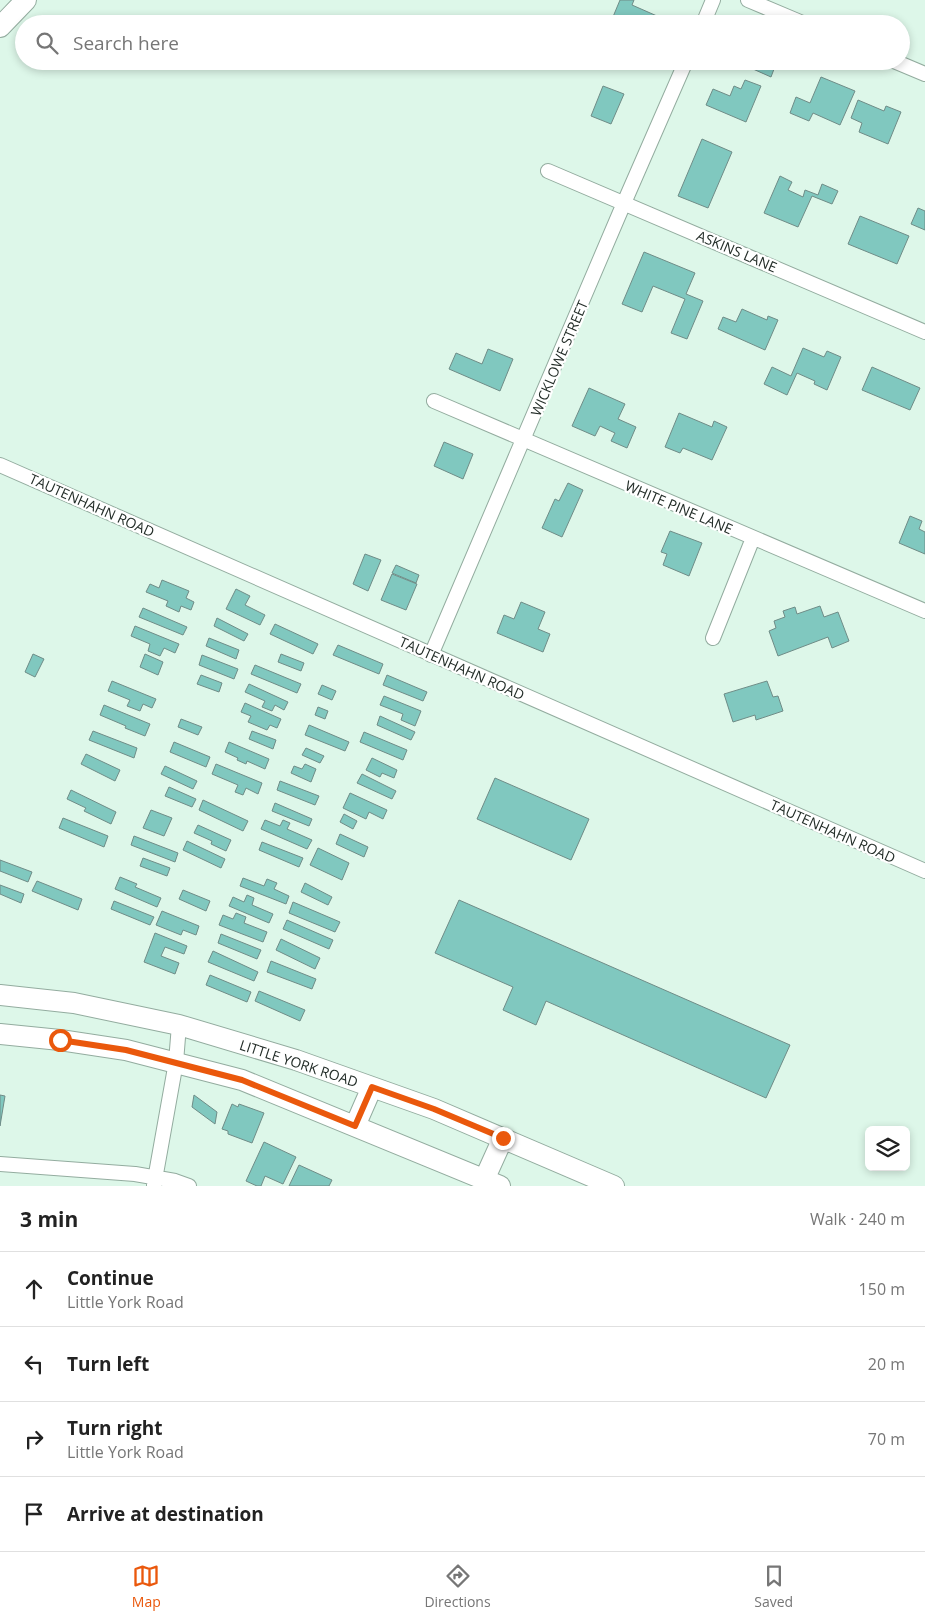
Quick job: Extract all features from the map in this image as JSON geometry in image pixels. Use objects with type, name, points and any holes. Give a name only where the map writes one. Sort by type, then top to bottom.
[{"type":"main road","points":[[0,27],[26,0]]},
{"type":"main road","name":"LITTLE YORK ROAD","points":[[0,995],[74,1003],[179,1025],[296,1060],[434,1109],[614,1186]]},
{"type":"main road","points":[[0,1034],[60,1040],[126,1050],[242,1080],[492,1183],[503,1138]]},
{"type":"main road","points":[[355,1126],[372,1087]]},
{"type":"street","points":[[707,15],[714,0]]},
{"type":"street","points":[[748,0],[784,15]]},
{"type":"street","points":[[910,68],[925,74]]},
{"type":"street","name":"WICKLOWE STREET","points":[[431,655],[682,70]]},
{"type":"street","name":"ASKINS LANE","points":[[548,172],[925,332]]},
{"type":"street","name":"WHITE PINE LANE","points":[[434,401],[925,611]]},
{"type":"street","name":"TAUTENHAHN ROAD","points":[[0,465],[925,871]]},
{"type":"street","points":[[713,638],[753,538]]},
{"type":"street","points":[[154,1182],[176,1062],[179,1025]]},
{"type":"street","points":[[0,1164],[135,1174],[154,1182],[189,1186]]},
{"type":"building","points":[[620,0],[634,0],[632,5],[655,15],[614,15]]},
{"type":"building","points":[[755,70],[774,70],[771,77]]},
{"type":"building","points":[[821,77],[855,91],[840,125],[813,113],[809,121],[790,113],[796,97],[810,103]]},
{"type":"building","points":[[745,80],[761,86],[746,122],[706,105],[713,89],[730,96],[734,86],[741,89]]},
{"type":"building","points":[[603,86],[624,94],[611,124],[591,116]]},
{"type":"building","points":[[858,100],[884,111],[886,106],[901,112],[888,144],[859,132],[862,123],[851,118]]},
{"type":"building","points":[[702,139],[732,152],[708,208],[678,196]]},
{"type":"building","points":[[780,176],[792,182],[788,190],[803,197],[805,190],[818,195],[822,184],[838,191],[832,204],[812,196],[798,227],[764,213]]},
{"type":"building","points":[[918,208],[925,211],[925,230],[911,224]]},
{"type":"building","points":[[860,216],[909,236],[897,264],[848,244]]},
{"type":"building","points":[[644,252],[695,273],[686,294],[703,301],[687,339],[671,333],[685,299],[653,286],[642,312],[622,304]]},
{"type":"building","points":[[742,309],[767,320],[768,316],[778,320],[765,350],[718,329],[723,317],[736,322]]},
{"type":"building","points":[[803,348],[824,357],[827,351],[841,357],[827,390],[814,384],[815,381],[797,373],[787,395],[764,384],[772,367],[791,376]]},
{"type":"building","points":[[488,349],[513,359],[500,391],[449,369],[456,353],[482,364]]},
{"type":"building","points":[[872,367],[920,388],[910,410],[862,390]]},
{"type":"building","points":[[589,388],[625,404],[618,419],[636,427],[627,448],[611,441],[615,433],[600,426],[595,436],[572,426]]},
{"type":"building","points":[[679,413],[712,427],[714,421],[727,427],[712,460],[683,448],[680,453],[665,447]]},
{"type":"building","points":[[444,442],[473,454],[463,479],[434,466]]},
{"type":"building","points":[[568,483],[583,490],[562,537],[542,528],[555,499],[559,501]]},
{"type":"building","points":[[910,516],[922,521],[919,529],[925,532],[925,554],[899,543]]},
{"type":"building","points":[[670,531],[702,543],[689,576],[663,565],[667,554],[661,552]]},
{"type":"building","points":[[365,554],[381,560],[368,591],[353,584]]},
{"type":"building","points":[[396,565],[419,575],[416,583],[392,573]]},
{"type":"building","points":[[392,574],[417,584],[406,610],[381,600]]},
{"type":"building","points":[[162,580],[189,591],[186,598],[194,602],[191,610],[181,606],[179,612],[166,606],[168,601],[146,592],[150,584],[159,588]]},
{"type":"building","points":[[236,589],[250,596],[245,605],[265,615],[260,625],[226,609]]},
{"type":"building","points":[[521,602],[545,612],[538,629],[550,634],[543,652],[497,633],[504,615],[514,619]]},
{"type":"building","points":[[820,606],[824,617],[838,612],[849,641],[832,648],[828,637],[778,656],[769,631],[776,628],[774,621],[785,617],[783,611],[795,607],[797,614]]},
{"type":"building","points":[[143,608],[187,627],[183,635],[139,617]]},
{"type":"building","points":[[217,618],[248,634],[244,641],[214,626]]},
{"type":"building","points":[[275,624],[318,644],[313,654],[270,634]]},
{"type":"building","points":[[135,626],[179,644],[175,653],[164,648],[160,656],[148,651],[150,644],[131,636]]},
{"type":"building","points":[[209,638],[239,650],[236,659],[206,646]]},
{"type":"building","points":[[338,645],[383,664],[379,674],[333,655]]},
{"type":"building","points":[[33,654],[44,659],[35,677],[25,672]]},
{"type":"building","points":[[145,654],[163,662],[158,675],[140,667]]},
{"type":"building","points":[[281,654],[304,663],[301,671],[278,662]]},
{"type":"building","points":[[202,655],[238,669],[234,679],[199,665]]},
{"type":"building","points":[[255,665],[301,684],[297,693],[251,674]]},
{"type":"building","points":[[201,675],[222,683],[219,692],[197,684]]},
{"type":"building","points":[[387,675],[427,692],[423,701],[383,685]]},
{"type":"building","points":[[112,681],[156,699],[152,708],[143,704],[140,711],[127,706],[130,700],[108,691]]},
{"type":"building","points":[[767,681],[773,697],[778,696],[783,711],[756,720],[755,715],[733,722],[724,694]]},
{"type":"building","points":[[249,684],[288,702],[284,710],[275,705],[272,711],[262,707],[265,701],[245,692]]},
{"type":"building","points":[[322,685],[336,691],[332,700],[318,694]]},
{"type":"building","points":[[384,696],[421,711],[415,726],[401,720],[403,714],[380,705]]},
{"type":"building","points":[[245,703],[281,719],[277,728],[270,725],[267,730],[248,722],[251,716],[241,712]]},
{"type":"building","points":[[104,705],[150,724],[145,736],[100,715]]},
{"type":"building","points":[[318,707],[328,711],[325,719],[315,715]]},
{"type":"building","points":[[380,716],[415,732],[411,740],[377,725]]},
{"type":"building","points":[[181,719],[202,727],[198,735],[178,727]]},
{"type":"building","points":[[309,725],[349,742],[345,751],[305,735]]},
{"type":"building","points":[[93,731],[137,748],[134,758],[89,740]]},
{"type":"building","points":[[252,731],[276,740],[273,749],[249,739]]},
{"type":"building","points":[[364,732],[407,750],[403,760],[360,742]]},
{"type":"building","points":[[174,742],[210,757],[206,767],[170,752]]},
{"type":"building","points":[[229,742],[269,759],[265,769],[247,761],[246,764],[225,752]]},
{"type":"building","points":[[306,748],[324,756],[320,763],[302,755]]},
{"type":"building","points":[[86,754],[120,770],[115,781],[81,764]]},
{"type":"building","points":[[372,758],[397,770],[394,778],[382,773],[380,777],[366,770]]},
{"type":"building","points":[[216,764],[262,783],[258,794],[246,788],[243,795],[235,792],[238,785],[212,774]]},
{"type":"building","points":[[305,764],[316,769],[311,782],[291,773],[294,766],[302,769]]},
{"type":"building","points":[[165,766],[197,781],[193,789],[161,774]]},
{"type":"building","points":[[362,774],[396,791],[392,799],[357,783]]},
{"type":"building","points":[[495,778],[589,819],[571,860],[477,819]]},
{"type":"building","points":[[280,781],[319,796],[315,805],[277,790]]},
{"type":"building","points":[[169,787],[196,799],[192,807],[165,796]]},
{"type":"building","points":[[71,790],[116,812],[111,824],[84,811],[86,808],[67,799]]},
{"type":"building","points":[[350,793],[387,810],[383,819],[369,812],[366,819],[343,808]]},
{"type":"building","points":[[203,800],[248,821],[243,831],[199,810]]},
{"type":"building","points":[[275,803],[312,819],[309,826],[272,811]]},
{"type":"building","points":[[151,810],[172,818],[164,836],[143,828]]},
{"type":"building","points":[[344,814],[357,821],[353,829],[340,822]]},
{"type":"building","points":[[63,818],[108,836],[104,847],[59,828]]},
{"type":"building","points":[[265,820],[280,826],[283,820],[290,823],[287,829],[312,840],[307,849],[261,829]]},
{"type":"building","points":[[198,825],[231,840],[226,851],[211,844],[212,841],[194,833]]},
{"type":"building","points":[[340,834],[368,847],[364,857],[336,844]]},
{"type":"building","points":[[134,836],[178,853],[175,862],[131,845]]},
{"type":"building","points":[[187,841],[225,859],[221,868],[183,850]]},
{"type":"building","points":[[262,842],[303,858],[299,867],[259,850]]},
{"type":"building","points":[[318,848],[349,863],[342,880],[310,865]]},
{"type":"building","points":[[143,858],[170,868],[167,876],[140,866]]},
{"type":"building","points":[[0,860],[32,872],[28,882],[0,871]]},
{"type":"building","points":[[120,877],[137,884],[135,887],[161,898],[157,907],[115,889]]},
{"type":"building","points":[[243,878],[264,886],[267,879],[277,883],[274,889],[289,896],[286,904],[240,886]]},
{"type":"building","points":[[37,881],[82,899],[78,910],[32,891]]},
{"type":"building","points":[[305,883],[332,897],[328,905],[301,892]]},
{"type":"building","points":[[0,885],[24,894],[21,903],[0,894]]},
{"type":"building","points":[[183,890],[210,901],[206,911],[179,899]]},
{"type":"building","points":[[247,895],[254,898],[252,905],[273,914],[269,923],[229,906],[233,897],[244,902]]},
{"type":"building","points":[[459,900],[790,1045],[766,1098],[546,1001],[536,1025],[503,1010],[513,987],[435,953]]},
{"type":"building","points":[[114,901],[154,917],[150,925],[111,909]]},
{"type":"building","points":[[293,902],[340,922],[335,932],[289,913]]},
{"type":"building","points":[[162,911],[199,926],[196,935],[183,930],[181,935],[156,925]]},
{"type":"building","points":[[236,913],[246,917],[244,923],[267,932],[263,942],[219,925],[223,915],[233,919]]},
{"type":"building","points":[[287,920],[333,940],[329,949],[283,929]]},
{"type":"building","points":[[155,933],[187,946],[184,954],[165,947],[161,956],[179,963],[175,974],[144,962]]},
{"type":"building","points":[[221,934],[261,950],[257,959],[218,943]]},
{"type":"building","points":[[281,939],[320,958],[315,969],[276,950]]},
{"type":"building","points":[[213,951],[258,972],[254,981],[208,962]]},
{"type":"building","points":[[271,961],[316,979],[312,989],[267,972]]},
{"type":"building","points":[[210,975],[251,992],[247,1002],[206,985]]},
{"type":"building","points":[[259,991],[305,1010],[300,1021],[255,1001]]},
{"type":"building","points":[[0,1095],[5,1096],[0,1126]]},
{"type":"building","points":[[194,1095],[217,1112],[215,1124],[192,1107]]},
{"type":"building","points":[[232,1104],[238,1107],[239,1104],[264,1113],[252,1143],[228,1134],[228,1131],[222,1129]]},
{"type":"building","points":[[264,1142],[296,1157],[283,1184],[265,1176],[261,1186],[246,1181]]},
{"type":"building","points":[[299,1165],[332,1180],[329,1186],[289,1186]]},
{"type":"route","points":[[60,1040],[126,1050],[242,1080],[355,1126],[372,1087],[434,1109],[503,1138]]}]
